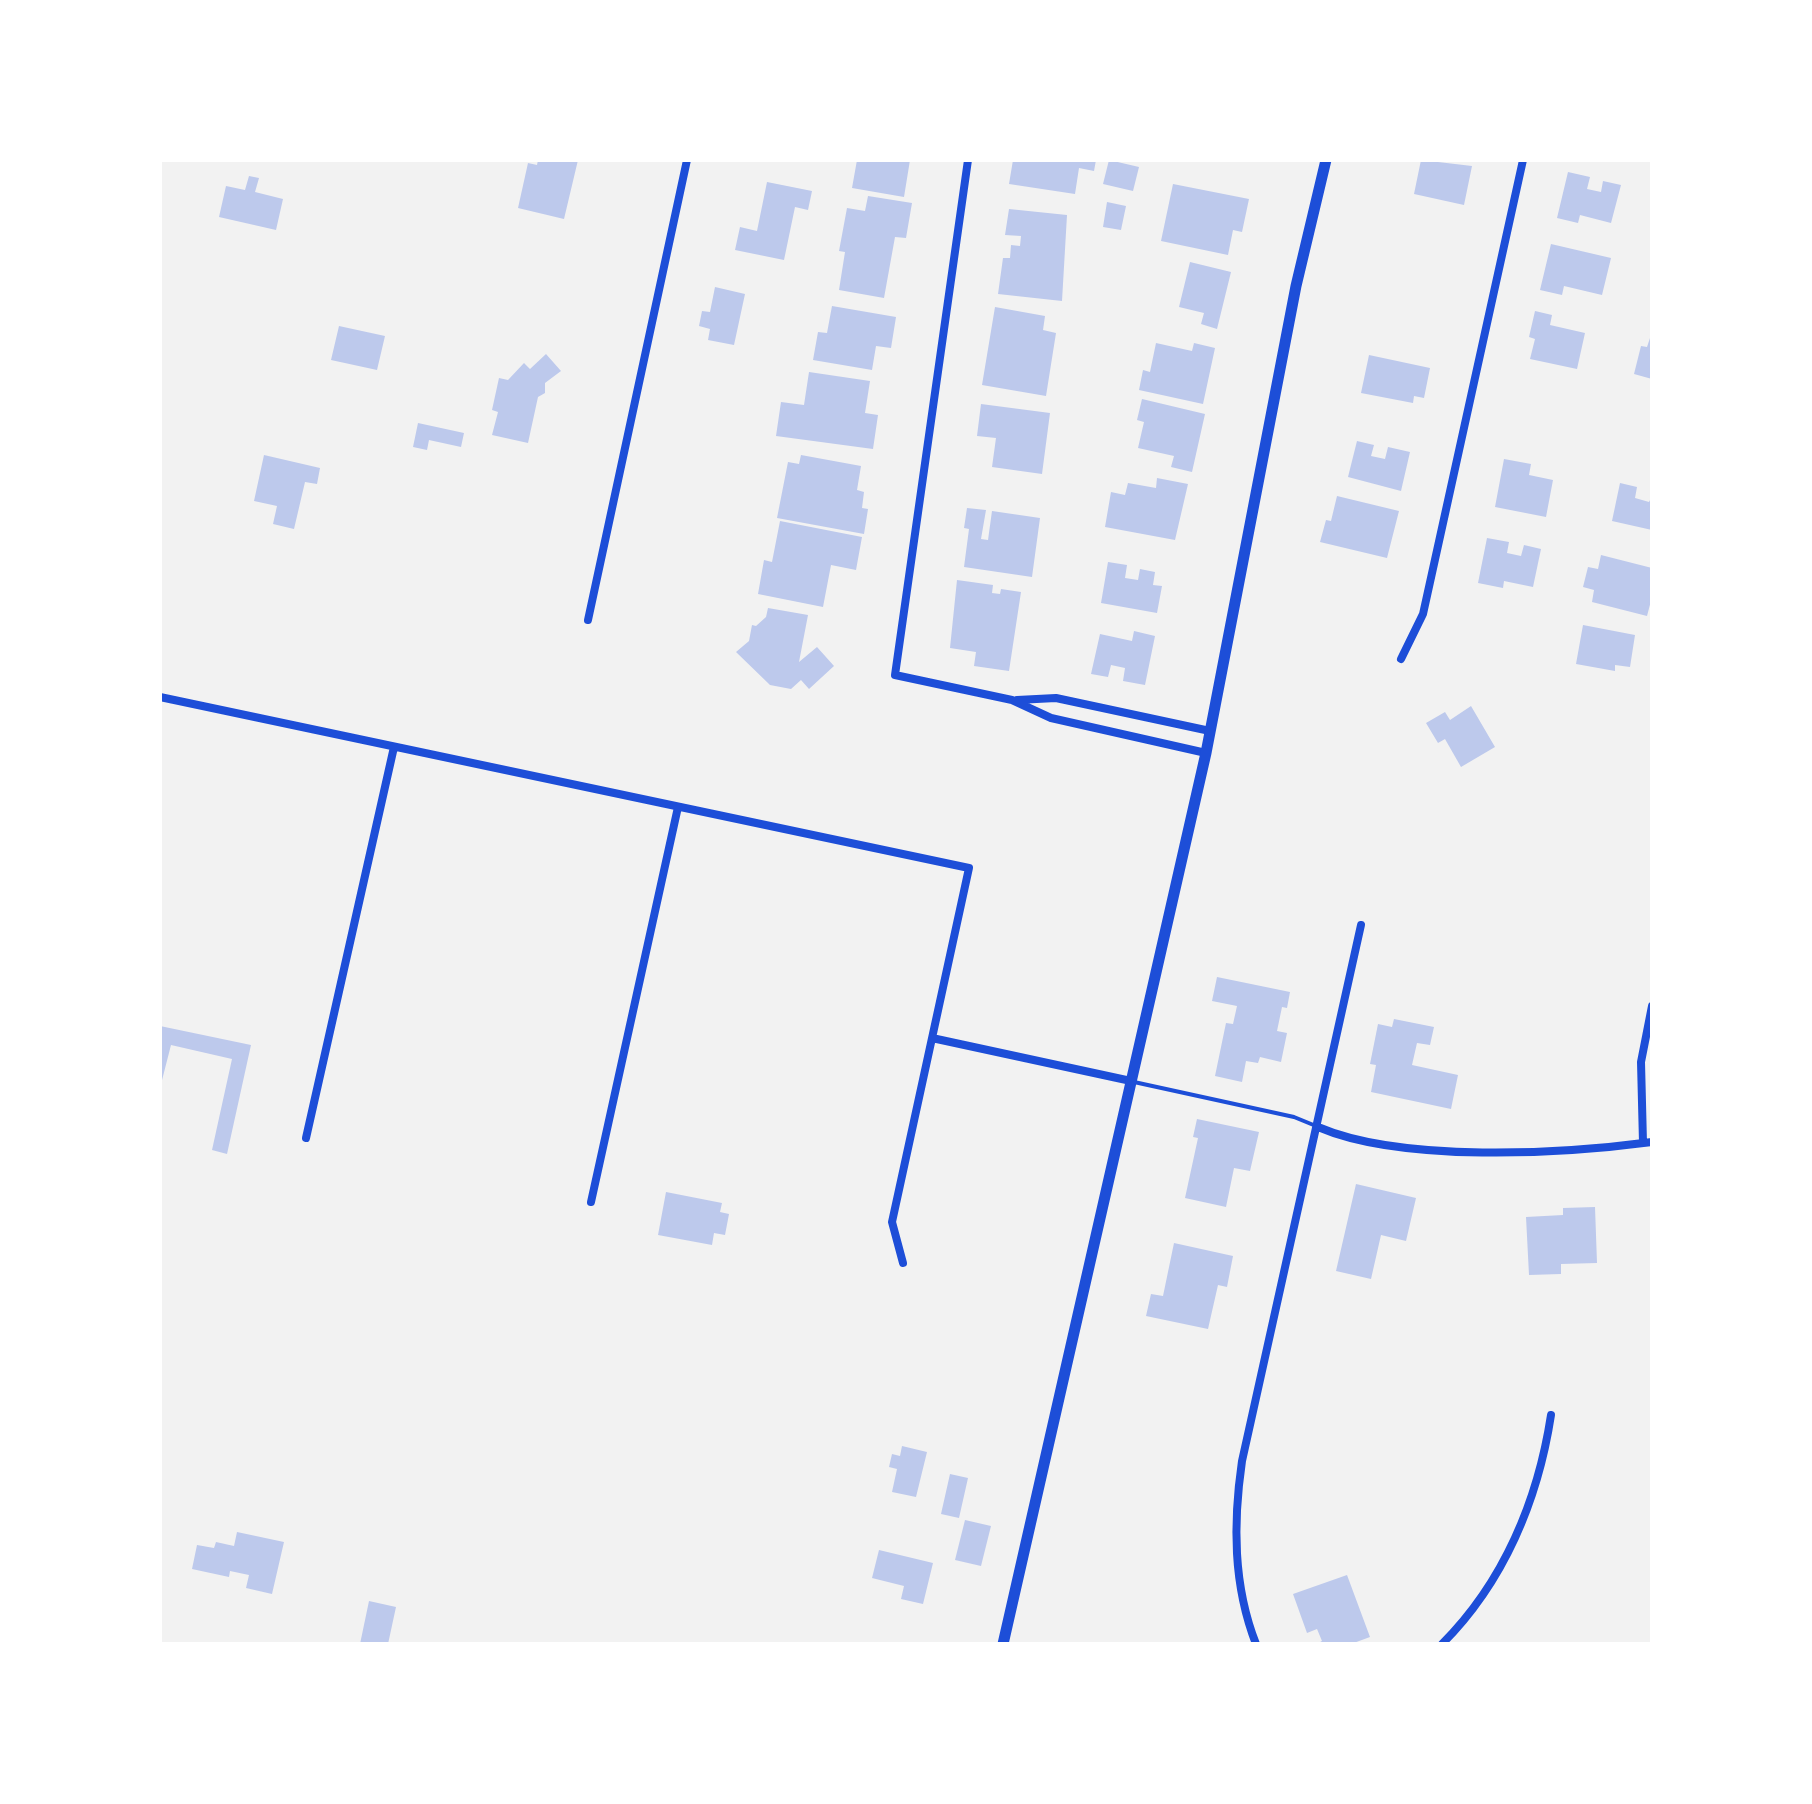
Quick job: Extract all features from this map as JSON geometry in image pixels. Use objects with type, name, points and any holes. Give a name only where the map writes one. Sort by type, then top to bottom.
[{"type":"street","points":[[588,620],[687,160]]},
{"type":"street","points":[[968,160],[895,675],[1012,700],[1051,718],[1206,753]]},
{"type":"street","points":[[1003,1644],[1206,753],[1293,302],[1326,160]]},
{"type":"street","points":[[1401,659],[1423,614],[1523,160]]},
{"type":"street","points":[[160,697],[969,868],[892,1222],[903,1263]]},
{"type":"street","points":[[1012,700],[1056,698],[1210,731]]},
{"type":"street","points":[[306,1138],[394,747]]},
{"type":"street","points":[[591,1202],[678,807]]},
{"type":"street","points":[[1256,1644],[1241,1594],[1236,1505],[1242,1461],[1361,925]]},
{"type":"street","points":[[1318,1127],[1340,1137],[1457,1150],[1526,1153],[1647,1142],[1641,1062],[1652,1006]]},
{"type":"street","points":[[932,1038],[1131,1081]]},
{"type":"street","points":[[1442,1644],[1476,1606],[1522,1525],[1545,1455],[1551,1415]]},
{"type":"lane","points":[[1131,1081],[1294,1117],[1318,1127]]},
{"type":"building","points":[[538,160],[578,160],[564,219],[518,208],[528,163],[537,165]]},
{"type":"building","points":[[857,160],[910,160],[904,197],[852,188]]},
{"type":"building","points":[[1013,160],[1096,160],[1094,171],[1079,168],[1075,194],[1009,184]]},
{"type":"building","points":[[1109,160],[1139,167],[1133,191],[1103,184]]},
{"type":"building","points":[[1421,160],[1472,166],[1464,205],[1414,194]]},
{"type":"building","points":[[1568,172],[1590,177],[1587,189],[1601,192],[1603,181],[1621,185],[1611,223],[1580,215],[1578,223],[1557,218]]},
{"type":"building","points":[[249,176],[259,178],[255,192],[283,199],[276,230],[219,217],[226,186],[245,190]]},
{"type":"building","points":[[767,182],[812,191],[808,210],[795,207],[784,260],[735,250],[740,227],[757,231]]},
{"type":"building","points":[[1173,184],[1249,199],[1242,232],[1233,230],[1228,255],[1161,241]]},
{"type":"building","points":[[868,196],[912,203],[906,238],[895,237],[884,298],[839,290],[845,252],[839,251],[847,208],[865,211]]},
{"type":"building","points":[[1107,202],[1126,206],[1121,230],[1103,227]]},
{"type":"building","points":[[1009,209],[1067,215],[1062,301],[998,294],[1003,258],[1010,258],[1011,245],[1020,246],[1021,236],[1005,235]]},
{"type":"building","points":[[1551,244],[1611,258],[1602,295],[1564,286],[1562,295],[1540,290]]},
{"type":"building","points":[[1190,262],[1231,272],[1217,329],[1201,324],[1204,313],[1179,307]]},
{"type":"building","points":[[715,287],[745,294],[734,345],[708,340],[710,329],[699,326],[702,311],[710,312]]},
{"type":"building","points":[[832,306],[896,317],[891,348],[876,346],[872,370],[813,360],[818,332],[827,333]]},
{"type":"building","points":[[995,307],[1045,316],[1043,330],[1056,333],[1046,396],[982,385]]},
{"type":"building","points":[[1535,311],[1552,315],[1550,325],[1585,333],[1577,369],[1530,359],[1535,339],[1529,337]]},
{"type":"building","points":[[339,326],[385,336],[377,370],[331,360]]},
{"type":"building","points":[[1652,332],[1652,379],[1634,374],[1641,346],[1647,347]]},
{"type":"building","points":[[1156,343],[1192,351],[1194,343],[1215,348],[1203,404],[1139,390],[1143,370],[1150,372]]},
{"type":"building","points":[[546,354],[561,371],[545,383],[545,393],[538,397],[528,443],[492,435],[498,412],[492,410],[499,378],[508,380],[524,363],[530,369]]},
{"type":"building","points":[[1369,355],[1430,368],[1424,398],[1414,396],[1413,403],[1361,393]]},
{"type":"building","points":[[809,372],[870,381],[865,413],[878,415],[873,449],[776,436],[781,402],[804,405]]},
{"type":"building","points":[[1142,399],[1205,414],[1192,472],[1171,467],[1174,456],[1138,448],[1144,422],[1137,420]]},
{"type":"building","points":[[981,404],[1050,413],[1042,474],[992,467],[996,438],[977,436]]},
{"type":"building","points":[[418,423],[464,433],[461,447],[429,440],[427,450],[413,447]]},
{"type":"building","points":[[1357,441],[1374,445],[1371,456],[1385,459],[1388,447],[1410,452],[1401,491],[1348,477]]},
{"type":"building","points":[[264,455],[320,468],[317,484],[305,482],[294,529],[273,524],[277,506],[254,501]]},
{"type":"building","points":[[801,455],[861,466],[857,490],[864,492],[862,508],[868,509],[864,534],[777,518],[788,462],[799,464]]},
{"type":"building","points":[[1504,459],[1531,464],[1529,475],[1553,480],[1546,517],[1495,507]]},
{"type":"building","points":[[1157,478],[1188,484],[1175,540],[1105,527],[1111,492],[1125,495],[1128,483],[1156,488]]},
{"type":"building","points":[[1620,483],[1637,487],[1635,498],[1649,502],[1652,496],[1652,530],[1612,521]]},
{"type":"building","points":[[1337,496],[1399,511],[1387,558],[1320,542],[1326,520],[1331,521]]},
{"type":"building","points":[[967,508],[986,510],[981,539],[988,540],[992,511],[1040,518],[1032,577],[964,567],[969,529],[964,528]]},
{"type":"building","points":[[780,521],[862,537],[856,570],[831,565],[823,607],[758,594],[764,560],[772,562]]},
{"type":"building","points":[[1487,538],[1509,542],[1507,553],[1521,556],[1524,545],[1541,549],[1533,587],[1504,581],[1503,588],[1478,583]]},
{"type":"building","points":[[1601,555],[1652,568],[1652,597],[1647,616],[1592,602],[1594,590],[1583,587],[1588,567],[1598,569]]},
{"type":"building","points":[[1108,562],[1127,565],[1125,578],[1138,580],[1140,569],[1155,572],[1153,585],[1162,586],[1157,613],[1101,603]]},
{"type":"building","points":[[957,580],[993,585],[992,593],[1000,594],[1001,589],[1021,592],[1009,671],[974,666],[976,652],[950,648]]},
{"type":"building","points":[[768,608],[808,615],[799,662],[817,647],[834,666],[809,689],[801,680],[791,689],[770,685],[736,652],[749,641],[752,625],[756,626],[766,617]]},
{"type":"building","points":[[1583,625],[1635,635],[1630,667],[1615,665],[1615,671],[1576,664]]},
{"type":"building","points":[[1134,631],[1155,636],[1145,685],[1123,681],[1125,668],[1111,665],[1108,677],[1091,674],[1100,634],[1132,641]]},
{"type":"building","points":[[1471,706],[1495,747],[1461,767],[1445,739],[1438,743],[1426,723],[1445,712],[1450,720]]},
{"type":"building","points":[[1217,977],[1290,992],[1287,1008],[1282,1007],[1277,1031],[1287,1033],[1281,1062],[1260,1057],[1258,1063],[1246,1061],[1242,1082],[1215,1076],[1226,1023],[1233,1024],[1237,1006],[1212,1001]]},
{"type":"building","points":[[1394,1019],[1434,1027],[1430,1045],[1417,1043],[1412,1065],[1458,1075],[1451,1109],[1371,1092],[1376,1065],[1370,1064],[1378,1024],[1392,1027]]},
{"type":"building","points":[[160,1026],[251,1045],[227,1154],[212,1150],[232,1059],[171,1045],[160,1088]]},
{"type":"building","points":[[1197,1119],[1259,1132],[1250,1171],[1234,1168],[1226,1207],[1185,1198],[1198,1138],[1193,1137]]},
{"type":"building","points":[[1356,1184],[1416,1198],[1406,1241],[1381,1235],[1371,1279],[1336,1271]]},
{"type":"building","points":[[666,1192],[722,1203],[720,1212],[729,1214],[725,1235],[714,1233],[712,1245],[658,1235]]},
{"type":"building","points":[[1595,1207],[1597,1263],[1561,1264],[1561,1274],[1529,1275],[1526,1217],[1563,1215],[1563,1208]]},
{"type":"building","points":[[1174,1243],[1233,1256],[1227,1287],[1218,1285],[1208,1329],[1146,1316],[1151,1294],[1163,1296]]},
{"type":"building","points":[[902,1446],[927,1452],[916,1497],[892,1492],[897,1469],[889,1467],[892,1454],[900,1456]]},
{"type":"building","points":[[950,1474],[968,1478],[959,1518],[941,1514]]},
{"type":"building","points":[[965,1520],[991,1526],[981,1566],[955,1560]]},
{"type":"building","points":[[237,1532],[284,1542],[272,1594],[246,1588],[249,1575],[230,1571],[229,1577],[192,1569],[197,1545],[214,1548],[216,1542],[234,1546]]},
{"type":"building","points":[[879,1550],[933,1563],[923,1604],[901,1599],[904,1586],[872,1578]]},
{"type":"building","points":[[1347,1575],[1370,1637],[1351,1644],[1316,1644],[1322,1641],[1317,1629],[1307,1633],[1293,1594]]},
{"type":"building","points":[[369,1601],[396,1607],[388,1644],[360,1644]]}]
